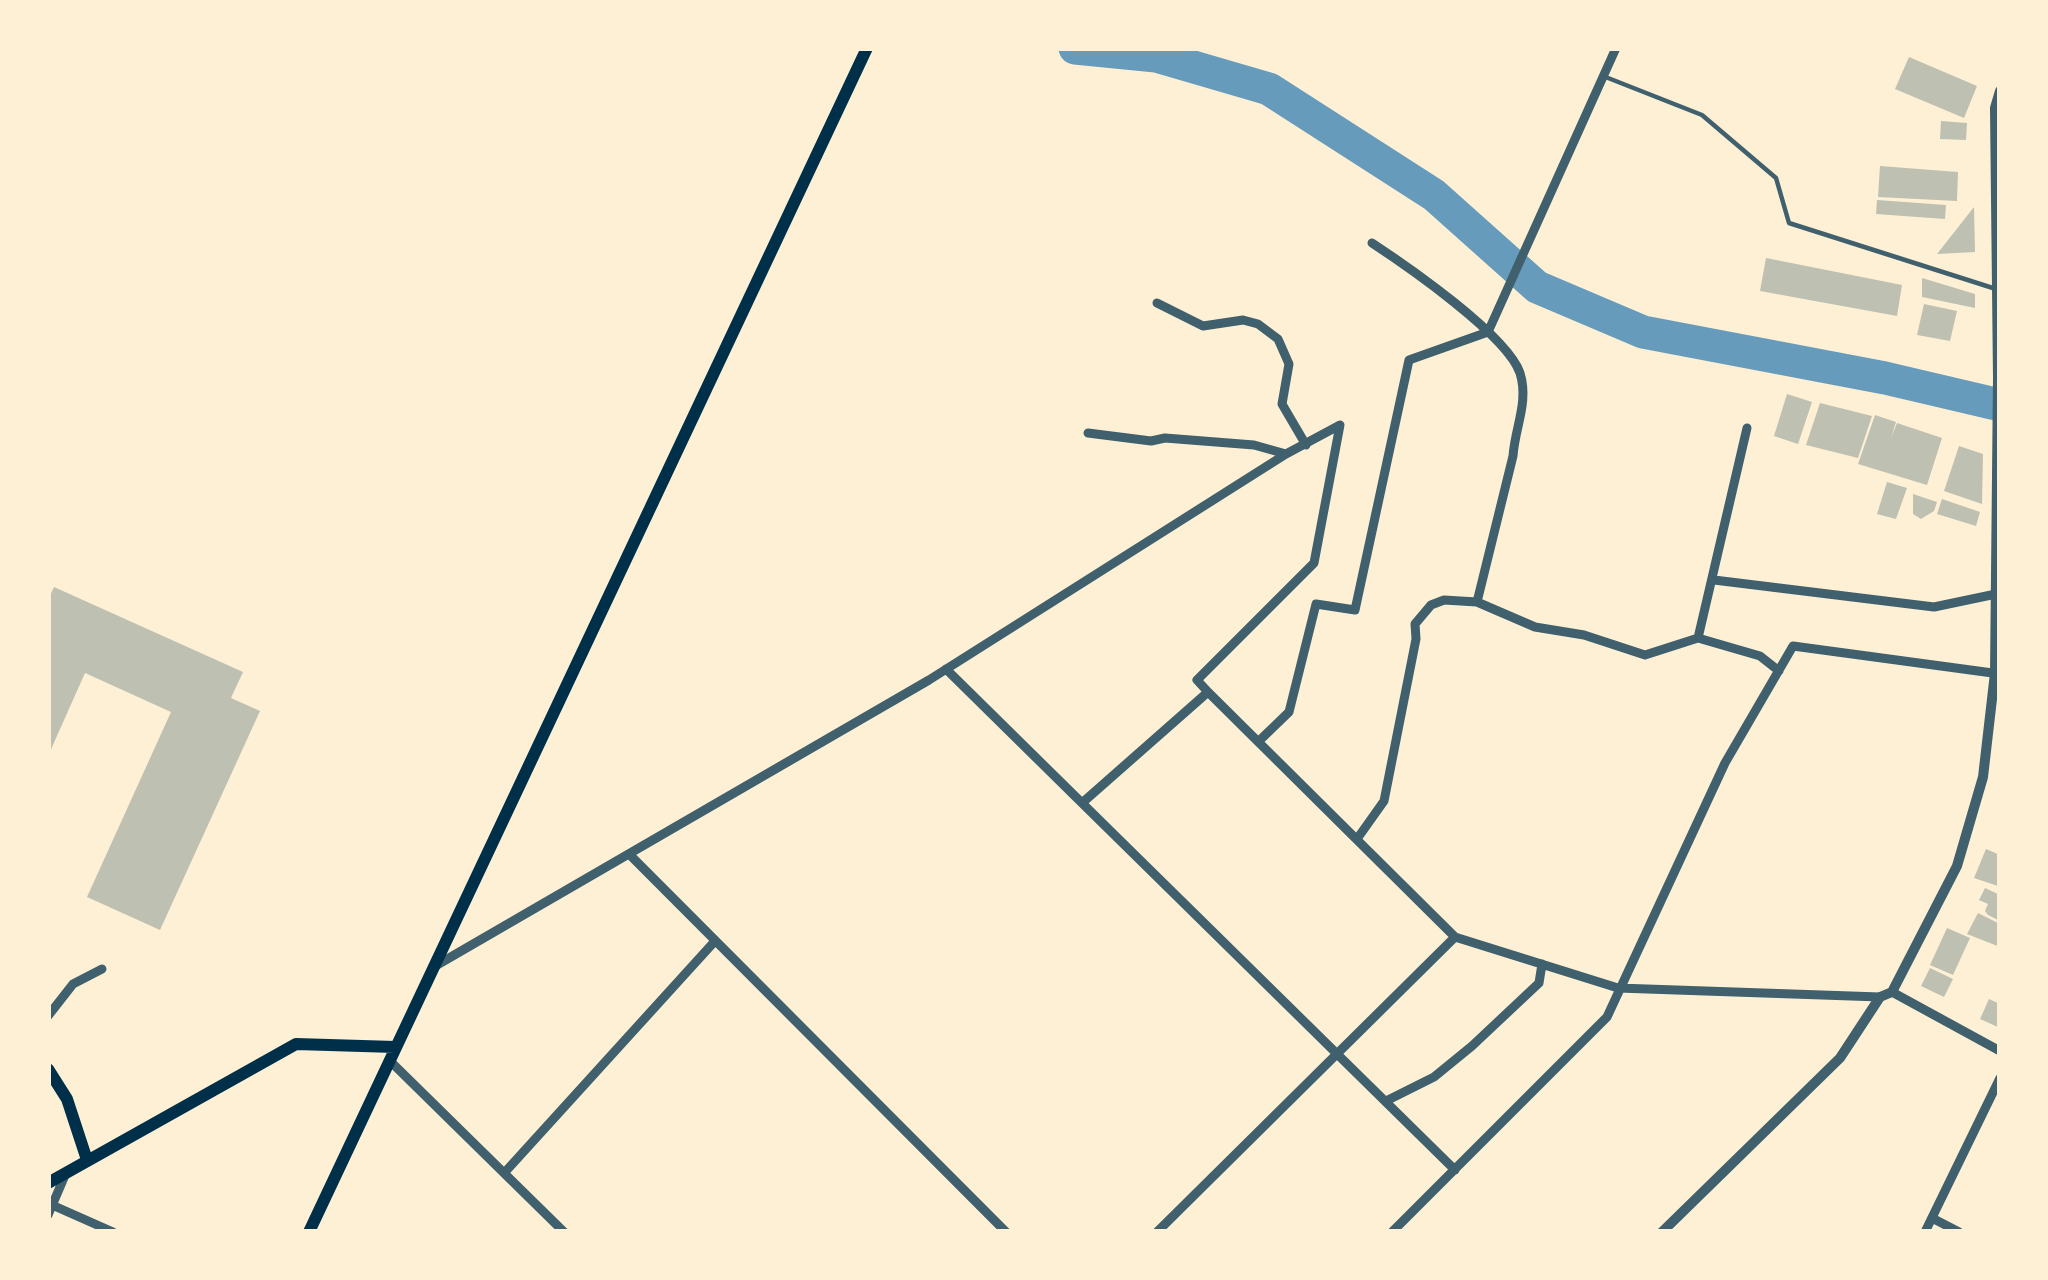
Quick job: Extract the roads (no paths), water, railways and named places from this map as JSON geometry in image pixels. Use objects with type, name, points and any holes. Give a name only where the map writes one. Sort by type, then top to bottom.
[{"type":"main road","points":[[309,1232],[868,48]]},
{"type":"main road","points":[[48,1184],[296,1044],[392,1054]]},
{"type":"main road","points":[[48,1069],[67,1099],[88,1160]]},
{"type":"street","points":[[1259,741],[1289,712],[1316,604],[1355,610],[1409,360],[1488,332],[1616,48]]},
{"type":"street","points":[[1662,1232],[1840,1058],[1886,994],[1957,866],[1984,777],[1998,674],[1995,108],[2000,91]]},
{"type":"street","points":[[1372,243],[1488,332],[1519,370],[1524,406],[1478,602]]},
{"type":"street","points":[[1157,304],[1203,326],[1243,320],[1258,323],[1278,339],[1289,364],[1282,404],[1306,445]]},
{"type":"street","points":[[432,968],[946,670],[1340,424],[1314,563],[1197,680],[1455,937],[1618,988],[1886,994],[2000,1051]]},
{"type":"street","points":[[1698,638],[1747,428]]},
{"type":"street","points":[[1088,433],[1254,445],[1286,454]]},
{"type":"street","points":[[1714,580],[1934,607],[1996,594]]},
{"type":"street","points":[[1357,838],[1384,801],[1415,624],[1431,605],[1444,600],[1478,602],[1534,627],[1584,635],[1645,655],[1698,638],[1760,656],[1779,671]]},
{"type":"street","points":[[1392,1232],[1607,1017],[1725,764],[1793,646],[1998,674]]},
{"type":"street","points":[[946,670],[1455,1170]]},
{"type":"street","points":[[1082,803],[1208,692]]},
{"type":"street","points":[[629,854],[1006,1232]]},
{"type":"street","points":[[1157,1232],[1455,937]]},
{"type":"street","points":[[506,1171],[715,941]]},
{"type":"street","points":[[1386,1100],[1434,1077],[1472,1046],[1539,982],[1542,964]]},
{"type":"street","points":[[48,1016],[74,984],[102,969]]},
{"type":"street","points":[[392,1054],[485,1156],[506,1171],[564,1232]]},
{"type":"street","points":[[1925,1232],[2000,1078]]},
{"type":"street","points":[[66,1173],[50,1210],[112,1232]]},
{"type":"street","points":[[1932,1218],[1959,1232]]},
{"type":"lane","points":[[1603,76],[1702,115],[1776,178],[1789,223],[1996,289]]},
{"type":"waterway","points":[[1075,48],[1156,56],[1269,89],[1434,195],[1537,287],[1643,332],[2000,405]]}]
